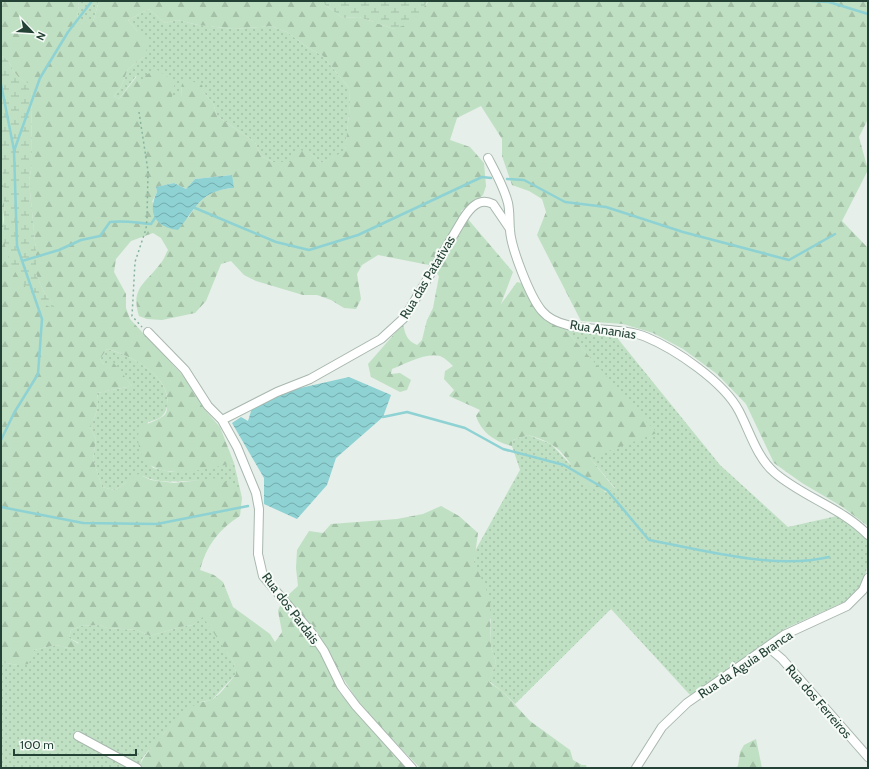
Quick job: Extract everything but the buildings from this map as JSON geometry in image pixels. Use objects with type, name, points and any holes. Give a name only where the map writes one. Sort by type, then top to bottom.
[{"type":"street","name":"Rua Ananias","points":[[488,158],[505,194],[510,216],[510,230],[529,289],[546,315],[552,319],[567,324],[636,333],[671,349],[704,373],[733,402],[765,462],[775,473],[810,497],[850,520],[868,535]]},
{"type":"street","name":"Rua das Patativas","points":[[222,420],[277,392],[310,379],[381,339],[407,314],[463,219],[475,204],[485,202],[493,204],[510,230]]},
{"type":"street","name":"Rua dos Pardais","points":[[148,332],[185,370],[208,406],[222,420],[237,447],[256,493],[258,509],[258,554],[263,576],[311,632],[356,706],[412,768]]},
{"type":"street","name":"Rua da Águia Branca","points":[[636,768],[662,727],[687,703],[769,648],[788,633],[847,606],[863,590],[868,578]]},
{"type":"street","name":"Rua dos Ferreiros","points":[[769,648],[790,668],[868,757]]},
{"type":"street","points":[[78,736],[137,768]]},
{"type":"path","points":[[139,112],[148,171],[147,218],[146,229],[135,262],[132,316],[148,332]]},
{"type":"green space","points":[[1,1],[79,1],[77,20],[82,24],[88,19],[93,22],[99,1],[323,1],[325,5],[343,18],[359,17],[394,29],[427,4],[428,1],[868,1],[868,119],[859,137],[868,170],[842,221],[868,248],[868,526],[841,506],[802,483],[774,463],[746,404],[717,374],[683,349],[653,333],[623,324],[581,321],[537,235],[546,212],[542,199],[529,191],[512,185],[502,156],[502,139],[481,106],[457,118],[450,140],[470,147],[484,163],[486,186],[483,195],[461,211],[513,272],[501,304],[517,282],[524,284],[530,298],[543,318],[555,325],[563,327],[657,433],[590,458],[615,489],[604,491],[596,490],[588,486],[582,480],[556,447],[528,435],[513,440],[512,446],[500,442],[490,436],[478,422],[476,416],[480,410],[449,396],[454,390],[444,379],[445,371],[453,366],[442,357],[434,355],[422,357],[392,369],[391,374],[400,373],[411,380],[407,390],[400,392],[371,377],[368,364],[403,324],[406,334],[411,341],[417,345],[422,340],[427,320],[433,308],[439,276],[429,265],[378,255],[362,265],[357,274],[361,299],[356,309],[344,308],[331,300],[317,295],[303,295],[256,281],[244,275],[231,261],[221,264],[206,301],[195,313],[162,320],[147,319],[139,316],[137,307],[138,292],[161,262],[168,250],[161,238],[153,233],[131,241],[116,259],[114,272],[126,294],[126,308],[130,319],[187,380],[205,410],[220,427],[234,463],[186,472],[156,468],[145,460],[139,447],[139,428],[158,419],[166,413],[167,394],[163,385],[147,368],[137,361],[107,349],[100,359],[104,364],[113,362],[132,386],[97,393],[97,410],[90,427],[96,439],[93,459],[102,487],[115,490],[138,474],[151,480],[174,483],[218,478],[236,488],[242,498],[240,516],[232,521],[214,539],[206,553],[200,570],[214,575],[223,582],[233,607],[270,634],[275,642],[282,632],[278,611],[281,603],[304,628],[320,650],[339,692],[406,768],[144,768],[140,766],[148,751],[175,722],[198,703],[211,700],[216,697],[236,674],[234,663],[203,617],[193,625],[180,627],[150,636],[137,630],[107,628],[100,625],[81,626],[71,630],[69,638],[84,647],[72,649],[56,645],[34,650],[33,657],[28,664],[18,665],[1,662],[1,157],[5,198],[3,220],[6,249],[55,308],[44,292],[36,274],[36,252],[29,181],[32,164],[31,85],[18,77],[8,61],[1,56]],"holes":[[[149,9],[165,23],[178,20],[198,25],[234,29],[271,26],[287,32],[307,47],[323,56],[349,88],[350,105],[345,151],[321,163],[310,153],[297,149],[291,162],[273,162],[261,156],[255,142],[217,116],[213,103],[204,93],[202,85],[186,79],[182,84],[181,97],[172,97],[175,82],[156,69],[146,75],[141,84],[137,76],[119,99],[114,96],[121,87],[128,69],[145,56],[149,40],[137,31],[128,20]],[[231,175],[234,188],[211,193],[201,201],[188,218],[152,202],[157,192],[156,187],[174,183],[186,189],[195,179]]]},
{"type":"green space","points":[[79,1],[99,1],[93,22],[82,24],[77,21]]},
{"type":"green space","points":[[323,1],[428,1],[420,13],[405,25],[394,29],[359,17],[343,18],[325,5]]},
{"type":"green space","points":[[149,9],[165,23],[178,20],[198,25],[234,29],[271,26],[287,32],[307,47],[323,56],[349,88],[350,105],[345,152],[321,163],[310,153],[291,162],[273,162],[261,156],[255,142],[217,116],[213,103],[204,93],[182,84],[181,97],[172,97],[172,90],[141,84],[136,76],[119,99],[114,96],[121,87],[128,69],[145,56],[137,31],[128,20]]},
{"type":"green space","points":[[1,56],[8,61],[18,77],[31,84],[32,164],[29,181],[36,252],[36,274],[44,292],[56,309],[47,306],[39,300],[24,285],[12,266],[6,248],[4,235],[4,191],[1,157]]},
{"type":"green space","points":[[565,329],[614,334],[720,465],[788,527],[837,516],[861,532],[868,539],[866,571],[861,586],[851,599],[786,628],[763,647],[691,696],[611,609],[515,704],[489,681],[496,662],[491,647],[491,620],[474,562],[475,551],[520,470],[512,446],[513,440],[528,435],[551,444],[569,463],[605,492],[615,488],[590,458],[603,373]]},
{"type":"green space","points":[[107,349],[127,356],[148,368],[163,385],[167,395],[167,406],[165,413],[158,419],[148,422],[144,457],[153,468],[171,472],[234,463],[242,498],[233,488],[222,483],[209,481],[168,482],[143,476],[125,483],[115,490],[102,487],[93,459],[96,439],[90,427],[97,410],[97,393],[132,386],[121,373],[104,364],[100,359]]},
{"type":"green space","points":[[441,506],[459,516],[478,533],[474,562],[490,598],[491,647],[496,662],[489,682],[503,692],[530,721],[570,750],[573,760],[582,765],[586,765],[587,768],[420,768],[362,708],[314,632],[286,597],[298,586],[296,568],[297,550],[309,531],[323,533],[331,524],[397,519],[423,514]]},
{"type":"green space","points":[[203,616],[234,663],[236,674],[212,700],[200,702],[163,734],[159,741],[141,760],[140,768],[1,768],[1,662],[18,665],[34,650],[56,645],[72,649],[79,643],[69,638],[71,630],[81,626],[100,625],[107,628],[137,630],[150,636],[180,627],[193,625]]},
{"type":"green space","points":[[756,739],[762,768],[735,768],[738,766],[740,752],[744,745]]},
{"type":"water","points":[[232,175],[234,188],[223,189],[207,196],[195,207],[178,230],[164,226],[155,218],[153,206],[157,192],[156,187],[174,183],[186,189],[195,179]]},
{"type":"water","points":[[349,377],[391,395],[383,417],[336,458],[327,485],[297,519],[264,504],[264,478],[232,423],[241,417],[248,421],[252,408],[278,393]]},
{"type":"waterway","points":[[1,440],[14,413],[38,374],[42,319],[17,246],[14,151],[40,78],[68,32],[92,1]]},
{"type":"waterway","points":[[811,1],[829,2],[868,14]]},
{"type":"waterway","points":[[1,84],[14,150]]},
{"type":"waterway","points":[[195,208],[276,242],[309,250],[358,235],[482,177],[491,178]]},
{"type":"waterway","points":[[507,179],[524,180],[565,202],[606,207],[683,232],[789,260],[835,234]]},
{"type":"waterway","points":[[22,261],[59,250],[81,240],[100,236],[110,222],[126,221],[151,224],[155,218]]},
{"type":"waterway","points":[[383,417],[407,412],[465,428],[503,449],[564,465],[607,490],[649,540],[715,553],[763,560],[786,561],[829,557]]},
{"type":"waterway","points":[[1,507],[83,523],[157,524],[248,506]]}]
